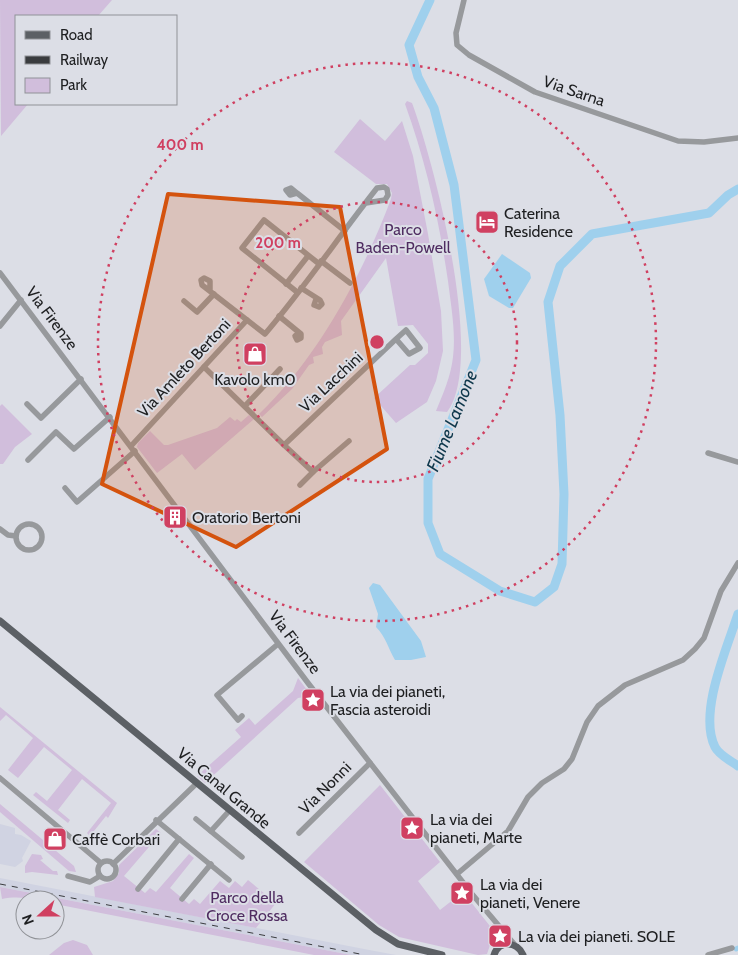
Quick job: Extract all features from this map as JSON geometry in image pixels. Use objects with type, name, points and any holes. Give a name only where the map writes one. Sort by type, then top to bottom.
[{"type":"main road","name":"Via Canal Grande","points":[[0,621],[382,934],[403,946],[442,955]]},
{"type":"main road","points":[[494,954],[502,945],[515,945],[523,955]]},
{"type":"street","name":"Via Sarna","points":[[464,0],[456,33],[458,45],[520,85],[546,96],[682,142],[738,138]]},
{"type":"street","name":"Via Amleto Bertoni","points":[[65,488],[76,502],[133,449],[247,320],[265,334],[372,194],[380,186],[387,189],[388,193],[385,200],[366,203]]},
{"type":"street","points":[[297,193],[345,231]]},
{"type":"street","points":[[316,299],[286,284],[242,248],[264,220],[308,256],[350,283]]},
{"type":"street","points":[[286,284],[308,256]]},
{"type":"street","name":"Via Firenze","points":[[0,273],[278,644],[499,928],[515,945]]},
{"type":"street","points":[[184,301],[198,312],[212,292],[247,320]]},
{"type":"street","points":[[0,326],[21,300]]},
{"type":"street","points":[[279,316],[299,333]]},
{"type":"street","points":[[408,330],[420,348],[409,354],[396,339],[408,330]]},
{"type":"street","name":"Via Lacchini","points":[[284,445],[396,339]]},
{"type":"street","points":[[204,367],[314,472]]},
{"type":"street","points":[[244,406],[280,369]]},
{"type":"street","points":[[27,404],[41,418],[81,379]]},
{"type":"street","points":[[28,460],[56,432],[74,449],[110,418]]},
{"type":"street","points":[[300,485],[349,441]]},
{"type":"street","points":[[708,453],[738,462]]},
{"type":"street","points":[[30,524],[40,530],[41,538],[38,546],[30,550],[21,547],[16,536],[19,529],[30,524]]},
{"type":"street","points":[[0,530],[8,535],[16,536]]},
{"type":"street","points":[[457,874],[508,831],[528,797],[542,783],[564,769],[572,759],[587,722],[598,706],[625,685],[683,660],[695,649],[704,638],[721,591],[738,563]]},
{"type":"street","points":[[238,720],[216,694],[278,644]]},
{"type":"street","name":"Via Nonni","points":[[299,833],[370,763]]},
{"type":"street","points":[[0,778],[101,864]]},
{"type":"street","points":[[113,864],[156,820],[197,783]]},
{"type":"street","points":[[211,831],[230,810]]},
{"type":"street","points":[[196,819],[242,857]]},
{"type":"street","points":[[156,820],[229,880]]},
{"type":"street","points":[[138,889],[179,839]]},
{"type":"street","points":[[108,862],[113,864],[116,871],[112,878],[104,879],[100,876],[98,868],[101,864],[108,862]]},
{"type":"street","points":[[182,899],[211,864]]},
{"type":"street","points":[[68,876],[90,882],[100,876]]},
{"type":"street","name":"Via Firenze","points":[[499,928],[502,945]]},
{"type":"street","points":[[708,955],[732,948]]},
{"type":"highlighted area","points":[[168,194],[340,207],[387,449],[236,547],[102,484]]},
{"type":"shaded area","points":[[0,824],[15,828],[15,834],[31,841],[22,858],[23,861],[15,867],[0,864]]},
{"type":"shaded area","points":[[0,878],[62,890],[15,890],[0,887]]},
{"type":"shaded area","points":[[65,891],[396,955],[351,955],[65,900]]},
{"type":"green space","points":[[0,0],[112,0],[99,15],[15,15],[15,105],[27,105],[1,136]]},
{"type":"green space","points":[[407,101],[412,103],[432,169],[443,213],[459,307],[461,350],[458,386],[447,412],[436,411],[449,378],[454,348],[454,329],[436,213],[405,104]]},
{"type":"green space","name":"Parco Baden-Powell","points":[[360,119],[385,141],[402,121],[413,156],[441,311],[443,351],[436,381],[427,402],[396,423],[374,398],[410,365],[415,365],[428,353],[428,344],[413,325],[398,326],[386,258],[341,321],[342,335],[325,342],[322,347],[323,354],[313,357],[314,363],[309,365],[292,389],[262,417],[259,414],[300,368],[336,314],[367,256],[391,199],[392,193],[387,184],[376,184],[334,152]]},
{"type":"green space","points":[[2,404],[32,434],[15,447],[3,464],[0,464],[0,406]]},
{"type":"green space","points":[[249,415],[254,419],[195,470],[182,454],[157,473],[137,447],[138,443],[150,431],[164,445],[168,445],[217,428],[230,417],[235,421],[237,419],[241,422]]},
{"type":"green space","points":[[298,678],[313,698],[298,698],[205,783],[197,776],[241,737],[235,730],[249,718],[255,725],[293,691]]},
{"type":"green space","points":[[0,707],[117,803],[108,818],[106,816],[90,836],[87,833],[111,803],[82,779],[58,810],[70,820],[68,823],[33,795],[36,792],[47,801],[72,770],[44,747],[18,778],[8,770],[33,738],[6,715],[0,721]]},
{"type":"green space","points":[[380,785],[440,862],[418,881],[440,910],[463,892],[497,935],[497,938],[490,945],[487,954],[478,955],[399,937],[379,925],[304,862]]},
{"type":"green space","points":[[0,804],[74,866],[76,872],[69,871],[0,812]]},
{"type":"green space","name":"Parco della Croce Rossa","points":[[156,829],[161,833],[124,876],[145,893],[150,888],[156,892],[189,854],[194,858],[170,888],[189,904],[194,899],[200,904],[220,881],[229,888],[235,881],[242,887],[248,880],[276,903],[256,928],[95,897],[94,887],[113,881],[119,873],[119,865]]},
{"type":"green space","points":[[32,854],[41,855],[43,859],[40,860],[53,871],[57,871],[58,875],[25,873],[25,866]]},
{"type":"green space","points":[[0,887],[15,890],[15,898],[2,899]]},
{"type":"green space","points":[[65,900],[351,955],[314,955],[65,906]]},
{"type":"green space","points":[[73,940],[87,945],[93,955],[49,955],[64,943]]},
{"type":"water","points":[[502,254],[530,273],[531,278],[513,308],[509,308],[489,296],[484,279]]},
{"type":"water","points":[[373,583],[380,585],[421,641],[426,657],[411,660],[395,660],[385,639],[376,627],[378,614],[369,588]]},
{"type":"waterway","name":"Fiume Lamone","points":[[430,0],[409,45],[418,77],[434,108],[454,185],[476,360],[428,479],[428,523],[440,554],[500,591],[535,602],[554,587],[562,564],[564,494],[560,415],[548,302],[560,266],[592,234],[709,213],[728,195],[738,189]]},
{"type":"waterway","name":"Fiume Lamone","points":[[738,614],[716,680],[710,717],[711,733],[715,747],[722,755],[738,766]]},
{"type":"railway","points":[[0,884],[365,955]]},
{"type":"place","name":"Caterina Residence","points":[[487,222]]},
{"type":"place","name":"Kavolo km0","points":[[255,354]]},
{"type":"place","name":"Oratorio Bertoni","points":[[175,517]]},
{"type":"place","name":"La via dei pianeti, Fascia asteroidi","points":[[313,700]]},
{"type":"place","name":"La via dei pianeti, Marte","points":[[412,828]]},
{"type":"place","name":"Caffè Corbari","points":[[55,839]]},
{"type":"place","name":"La via dei pianeti, Venere","points":[[462,893]]},
{"type":"place","name":"La via dei pianeti. SOLE","points":[[500,936]]}]
